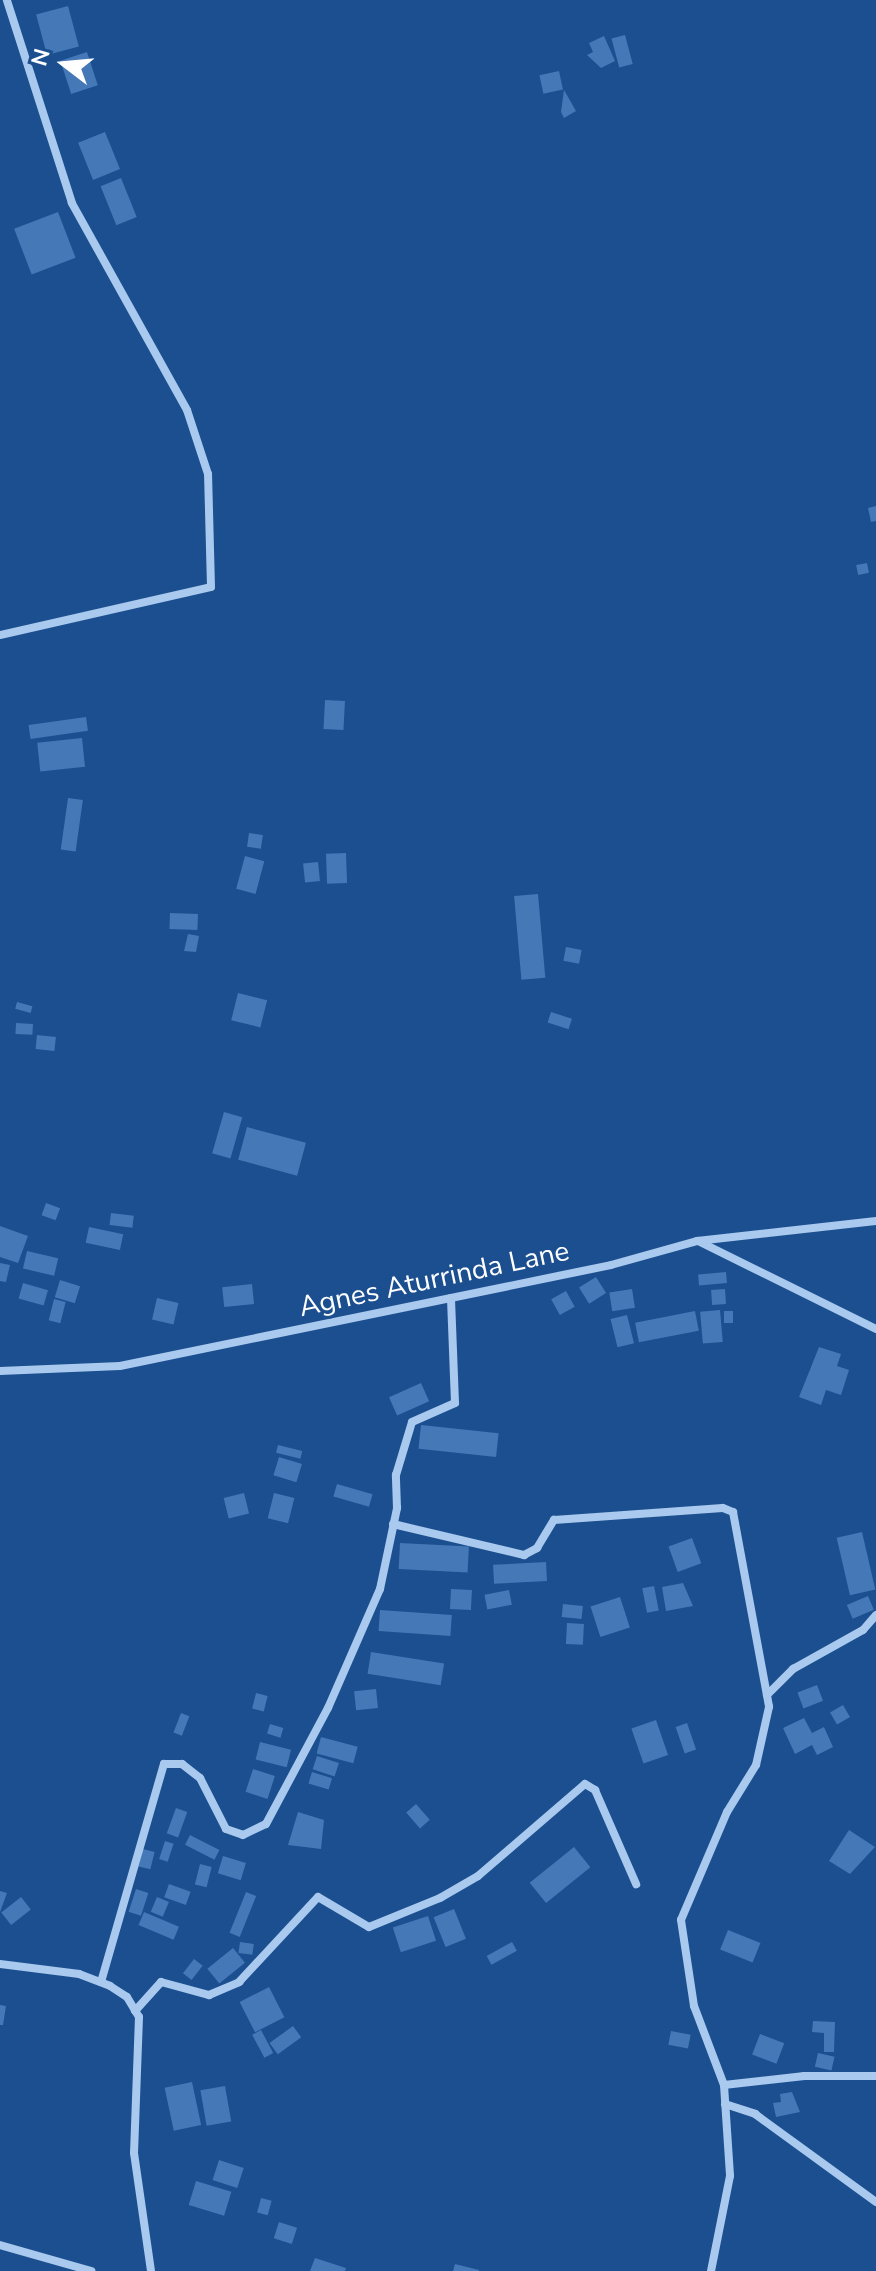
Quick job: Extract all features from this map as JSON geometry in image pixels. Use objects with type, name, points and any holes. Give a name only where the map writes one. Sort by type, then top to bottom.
[{"type":"street","points":[[0,635],[211,587],[208,474],[187,410],[72,203],[7,0]]},
{"type":"street","name":"Agnes Aturrinda Lane","points":[[0,1371],[120,1366],[611,1265],[697,1241],[876,1221]]},
{"type":"street","points":[[697,1241],[876,1329]]},
{"type":"street","points":[[101,1982],[164,1764],[182,1764],[200,1778],[226,1829],[243,1835],[266,1824],[328,1708],[380,1589],[393,1524],[396,1475],[412,1422],[455,1403],[451,1298]]},
{"type":"street","points":[[393,1524],[524,1555],[537,1548],[554,1520],[723,1508],[733,1512],[767,1695],[756,1765],[727,1812],[681,1920],[694,2006],[724,2085],[730,2176],[711,2271]]},
{"type":"street","points":[[767,1695],[793,1669],[863,1630],[876,1615]]},
{"type":"street","points":[[135,2011],[161,1982],[209,1995],[239,1982],[318,1897],[369,1927],[440,1898],[478,1876],[585,1784],[595,1790],[636,1884]]},
{"type":"street","points":[[0,1964],[101,1982],[127,1997],[135,2011],[141,2042],[134,2153],[151,2271]]},
{"type":"street","points":[[724,2085],[804,2076],[876,2076]]},
{"type":"street","points":[[725,2104],[755,2114],[876,2202]]},
{"type":"street","points":[[0,2245],[91,2271]]},
{"type":"building","points":[[68,6],[79,47],[47,55],[36,15]]},
{"type":"building","points":[[625,35],[633,64],[619,68],[611,39]]},
{"type":"building","points":[[604,36],[615,61],[601,68],[587,55],[593,52],[589,43]]},
{"type":"building","points":[[87,52],[98,85],[71,94],[60,61]]},
{"type":"building","points":[[559,71],[563,90],[543,94],[539,75]]},
{"type":"building","points":[[564,90],[576,111],[564,118],[561,112]]},
{"type":"building","points":[[105,132],[120,169],[93,180],[78,143]]},
{"type":"building","points":[[121,178],[137,217],[116,225],[101,186]]},
{"type":"building","points":[[58,212],[76,258],[32,275],[14,229]]},
{"type":"building","points":[[876,506],[876,521],[871,522],[868,508]]},
{"type":"building","points":[[867,563],[869,573],[858,575],[856,565]]},
{"type":"building","points":[[325,700],[345,701],[343,730],[323,729]]},
{"type":"building","points":[[86,717],[88,731],[31,739],[29,725]]},
{"type":"building","points":[[82,738],[85,767],[40,772],[37,743]]},
{"type":"building","points":[[68,798],[83,800],[76,852],[61,849]]},
{"type":"building","points":[[249,833],[263,835],[261,849],[247,847]]},
{"type":"building","points":[[346,853],[347,883],[327,884],[326,854]]},
{"type":"building","points":[[245,856],[264,861],[256,894],[236,889]]},
{"type":"building","points":[[318,862],[320,881],[305,882],[303,864]]},
{"type":"building","points":[[538,894],[545,978],[521,980],[514,896]]},
{"type":"building","points":[[170,913],[198,914],[197,930],[169,929]]},
{"type":"building","points":[[188,934],[199,936],[196,952],[184,951]]},
{"type":"building","points":[[566,947],[582,950],[579,964],[563,961]]},
{"type":"building","points":[[238,993],[267,1000],[260,1027],[231,1020]]},
{"type":"building","points":[[17,1002],[32,1006],[31,1013],[15,1009]]},
{"type":"building","points":[[551,1012],[572,1019],[569,1029],[548,1022]]},
{"type":"building","points":[[16,1023],[33,1024],[32,1035],[15,1034]]},
{"type":"building","points":[[37,1035],[56,1037],[54,1051],[36,1049]]},
{"type":"building","points":[[224,1112],[242,1117],[230,1159],[212,1153]]},
{"type":"building","points":[[247,1127],[306,1143],[297,1176],[238,1160]]},
{"type":"building","points":[[46,1203],[60,1208],[56,1220],[42,1215]]},
{"type":"building","points":[[111,1213],[134,1216],[132,1228],[110,1225]]},
{"type":"building","points":[[0,1226],[28,1236],[18,1263],[0,1257]]},
{"type":"building","points":[[89,1227],[123,1234],[120,1250],[86,1243]]},
{"type":"building","points":[[27,1251],[58,1258],[54,1276],[23,1269]]},
{"type":"building","points":[[0,1263],[10,1265],[6,1282],[0,1281]]},
{"type":"building","points":[[726,1272],[727,1283],[699,1285],[698,1274]]},
{"type":"building","points":[[596,1277],[606,1293],[589,1304],[579,1288]]},
{"type":"building","points":[[60,1280],[80,1286],[75,1303],[55,1297]]},
{"type":"building","points":[[23,1283],[48,1290],[44,1306],[19,1298]]},
{"type":"building","points":[[252,1284],[254,1304],[224,1307],[222,1287]]},
{"type":"building","points":[[632,1289],[635,1308],[612,1311],[609,1293]]},
{"type":"building","points":[[725,1289],[726,1304],[712,1305],[711,1290]]},
{"type":"building","points":[[566,1291],[575,1307],[560,1315],[551,1299]]},
{"type":"building","points":[[157,1298],[178,1303],[173,1324],[152,1319]]},
{"type":"building","points":[[54,1299],[66,1302],[60,1323],[49,1320]]},
{"type":"building","points":[[720,1310],[723,1342],[703,1344],[700,1312]]},
{"type":"building","points":[[695,1311],[699,1331],[639,1342],[635,1323]]},
{"type":"building","points":[[724,1311],[733,1311],[733,1323],[724,1323]]},
{"type":"building","points":[[627,1315],[634,1343],[618,1347],[611,1319]]},
{"type":"building","points":[[819,1347],[841,1354],[837,1366],[849,1370],[841,1395],[826,1390],[821,1405],[799,1397]]},
{"type":"building","points":[[421,1383],[429,1401],[397,1416],[389,1397]]},
{"type":"building","points":[[421,1425],[499,1433],[496,1457],[418,1449]]},
{"type":"building","points":[[278,1445],[302,1451],[300,1459],[276,1453]]},
{"type":"building","points":[[279,1457],[302,1464],[296,1482],[273,1475]]},
{"type":"building","points":[[337,1484],[373,1494],[369,1507],[333,1496]]},
{"type":"building","points":[[244,1493],[249,1513],[229,1518],[224,1498]]},
{"type":"building","points":[[274,1493],[294,1498],[288,1523],[268,1518]]},
{"type":"building","points":[[862,1532],[875,1589],[850,1595],[837,1538]]},
{"type":"building","points":[[692,1538],[701,1563],[678,1572],[669,1547]]},
{"type":"building","points":[[400,1543],[469,1547],[468,1573],[399,1569]]},
{"type":"building","points":[[546,1562],[547,1581],[494,1584],[493,1565]]},
{"type":"building","points":[[683,1583],[693,1606],[666,1611],[662,1587]]},
{"type":"building","points":[[654,1586],[659,1611],[647,1613],[642,1588]]},
{"type":"building","points":[[451,1589],[472,1590],[471,1610],[450,1609]]},
{"type":"building","points":[[509,1590],[512,1605],[487,1609],[484,1595]]},
{"type":"building","points":[[868,1596],[874,1610],[853,1619],[847,1605]]},
{"type":"building","points":[[620,1597],[630,1627],[600,1637],[591,1607]]},
{"type":"building","points":[[563,1604],[583,1606],[582,1619],[562,1617]]},
{"type":"building","points":[[380,1610],[452,1615],[450,1636],[379,1631]]},
{"type":"building","points":[[567,1623],[584,1624],[583,1645],[566,1644]]},
{"type":"building","points":[[371,1652],[444,1664],[441,1685],[368,1674]]},
{"type":"building","points":[[817,1685],[823,1701],[803,1708],[797,1693]]},
{"type":"building","points":[[376,1689],[378,1708],[356,1710],[354,1691]]},
{"type":"building","points":[[256,1693],[268,1696],[264,1711],[252,1709]]},
{"type":"building","points":[[843,1705],[850,1717],[837,1725],[830,1712]]},
{"type":"building","points":[[181,1713],[189,1716],[182,1736],[173,1733]]},
{"type":"building","points":[[804,1718],[812,1733],[824,1727],[833,1747],[817,1755],[812,1745],[795,1754],[783,1728]]},
{"type":"building","points":[[656,1720],[668,1755],[643,1763],[631,1728]]},
{"type":"building","points":[[687,1723],[696,1749],[685,1753],[676,1727]]},
{"type":"building","points":[[270,1724],[283,1728],[280,1738],[267,1734]]},
{"type":"building","points":[[321,1737],[358,1747],[353,1763],[317,1753]]},
{"type":"building","points":[[260,1742],[291,1750],[287,1767],[256,1759]]},
{"type":"building","points":[[317,1756],[339,1763],[335,1776],[313,1769]]},
{"type":"building","points":[[253,1769],[275,1776],[267,1799],[246,1792]]},
{"type":"building","points":[[312,1772],[332,1778],[329,1790],[308,1783]]},
{"type":"building","points":[[416,1804],[430,1820],[420,1828],[406,1813]]},
{"type":"building","points":[[176,1808],[187,1812],[178,1837],[167,1833]]},
{"type":"building","points":[[298,1812],[324,1820],[321,1849],[288,1845]]},
{"type":"building","points":[[849,1830],[875,1847],[850,1874],[829,1861]]},
{"type":"building","points":[[190,1835],[219,1850],[214,1860],[185,1845]]},
{"type":"building","points":[[165,1841],[174,1844],[168,1862],[159,1859]]},
{"type":"building","points":[[574,1847],[590,1867],[546,1903],[530,1883]]},
{"type":"building","points":[[143,1849],[155,1852],[150,1869],[139,1866]]},
{"type":"building","points":[[223,1856],[246,1863],[241,1880],[218,1873]]},
{"type":"building","points":[[200,1864],[212,1867],[207,1887],[195,1884]]},
{"type":"building","points":[[169,1884],[191,1892],[186,1905],[164,1897]]},
{"type":"building","points":[[136,1889],[148,1893],[141,1916],[129,1912]]},
{"type":"building","points":[[0,1891],[7,1893],[0,1912]]},
{"type":"building","points":[[246,1892],[256,1896],[240,1937],[230,1933]]},
{"type":"building","points":[[21,1897],[31,1910],[11,1925],[1,1912]]},
{"type":"building","points":[[157,1897],[169,1902],[163,1917],[151,1912]]},
{"type":"building","points":[[454,1909],[466,1939],[446,1947],[434,1917]]},
{"type":"building","points":[[144,1912],[179,1927],[174,1940],[139,1925]]},
{"type":"building","points":[[428,1916],[436,1941],[401,1952],[393,1927]]},
{"type":"building","points":[[728,1930],[760,1943],[753,1963],[720,1949]]},
{"type":"building","points":[[240,1942],[254,1944],[252,1955],[238,1953]]},
{"type":"building","points":[[512,1942],[517,1951],[491,1965],[487,1956]]},
{"type":"building","points":[[233,1948],[245,1963],[219,1984],[207,1969]]},
{"type":"building","points":[[194,1959],[203,1966],[192,1980],[183,1973]]},
{"type":"building","points":[[269,1987],[284,2017],[255,2032],[240,2002]]},
{"type":"building","points":[[0,2005],[6,2006],[3,2025],[0,2025]]},
{"type":"building","points":[[813,2021],[835,2022],[834,2052],[824,2052],[824,2033],[812,2032]]},
{"type":"building","points":[[293,2026],[301,2037],[278,2054],[270,2043]]},
{"type":"building","points":[[261,2030],[273,2053],[264,2058],[252,2035]]},
{"type":"building","points":[[671,2031],[691,2035],[688,2049],[668,2045]]},
{"type":"building","points":[[760,2034],[784,2043],[776,2064],[752,2055]]},
{"type":"building","points":[[818,2053],[835,2057],[831,2070],[815,2067]]},
{"type":"building","points":[[192,2082],[201,2125],[174,2131],[165,2088]]},
{"type":"building","points":[[225,2086],[231,2121],[207,2126],[200,2090]]},
{"type":"building","points":[[792,2092],[800,2112],[776,2117],[773,2103],[781,2102],[780,2094]]},
{"type":"building","points":[[219,2160],[244,2168],[237,2188],[213,2180]]},
{"type":"building","points":[[196,2181],[231,2192],[224,2216],[189,2205]]},
{"type":"building","points":[[261,2198],[272,2201],[268,2215],[257,2212]]},
{"type":"building","points":[[279,2222],[297,2228],[292,2244],[274,2238]]},
{"type":"building","points":[[315,2258],[346,2268],[345,2271],[310,2271]]},
{"type":"building","points":[[455,2264],[479,2270],[479,2271],[453,2271]]}]
